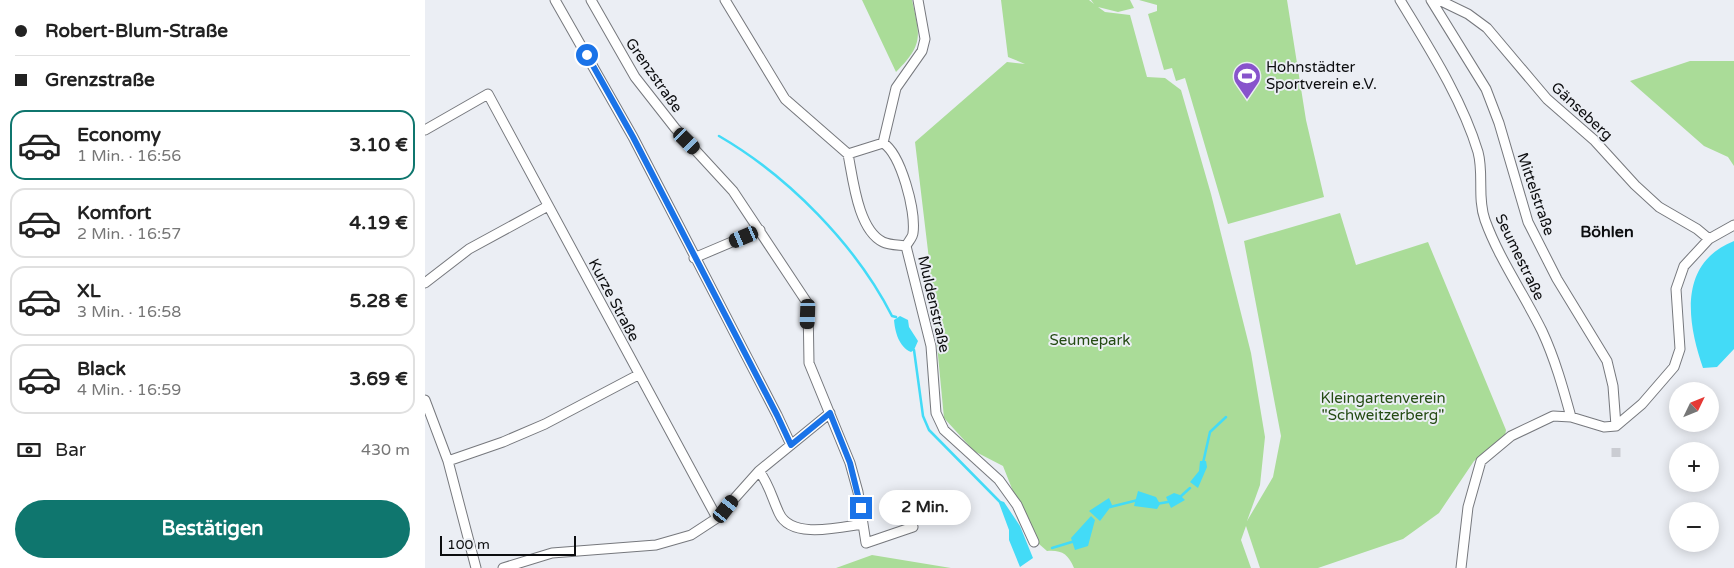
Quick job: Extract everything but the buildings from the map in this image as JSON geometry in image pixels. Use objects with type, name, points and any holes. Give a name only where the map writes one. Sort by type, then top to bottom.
[{"type":"street","points":[[555,0],[633,137],[791,445]]},
{"type":"street","name":"Grenzstraße","points":[[591,0],[627,64],[645,91],[675,128],[723,177],[808,304],[809,363],[850,463],[858,492],[866,543],[913,527]]},
{"type":"street","points":[[725,0],[785,99],[847,154],[883,143],[896,88],[922,51],[925,39],[918,0]]},
{"type":"street","name":"Seumestraße","points":[[1400,0],[1455,99],[1472,138],[1480,164],[1481,203],[1484,218],[1493,239],[1543,332],[1555,362],[1571,417]]},
{"type":"street","name":"Mittelstraße","points":[[1431,0],[1485,89],[1499,123],[1528,222],[1557,279],[1607,361],[1613,386],[1616,426]]},
{"type":"street","name":"Gänseberg","points":[[1439,0],[1468,14],[1487,28],[1547,99],[1594,140],[1635,185],[1659,207],[1697,229],[1709,239]]},
{"type":"street","name":"Kurze Straße","points":[[425,130],[488,94],[638,375],[717,518]]},
{"type":"street","name":"Muldenstraße","points":[[883,143],[890,148],[906,182],[913,234],[906,246],[931,346],[936,414],[944,430],[999,480],[1017,504],[1034,542]]},
{"type":"street","name":"Muldenstraße","points":[[847,154],[863,220],[870,231],[883,242],[906,246]]},
{"type":"street","points":[[425,283],[469,248],[548,206]]},
{"type":"street","points":[[1461,568],[1468,507],[1481,461],[1511,436],[1553,416],[1571,417],[1604,427],[1616,426],[1642,404],[1674,368],[1679,349],[1676,289],[1684,266],[1709,239],[1734,225]]},
{"type":"street","points":[[694,258],[760,230]]},
{"type":"street","points":[[448,461],[503,442],[545,424],[638,375]]},
{"type":"street","points":[[425,400],[448,461],[476,568]]},
{"type":"street","points":[[503,568],[535,557],[567,551],[656,545],[691,535],[717,518],[759,471],[830,413]]},
{"type":"street","points":[[759,471],[768,482],[780,515],[792,525],[805,530],[863,524]]},
{"type":"green space","points":[[862,0],[912,0],[917,22],[917,39],[911,54],[896,72]]},
{"type":"green space","name":"Seumepark","points":[[1001,0],[1089,0],[1094,4],[1091,0],[1130,0],[1134,8],[1118,12],[1098,7],[1105,12],[1130,15],[1147,77],[1165,78],[1181,90],[1211,194],[1251,353],[1265,437],[1260,485],[1247,521],[1273,477],[1281,436],[1244,241],[1340,213],[1356,265],[1428,242],[1506,430],[1505,436],[1474,461],[1439,513],[1403,539],[1318,568],[1260,568],[1246,526],[1241,540],[1251,568],[1074,568],[1067,556],[1057,551],[1047,551],[1031,537],[1003,466],[974,451],[944,418],[928,251],[915,142],[1007,62],[1025,64],[1008,57]]},
{"type":"green space","name":"Hohnstädter Sportverein e.V.","points":[[1139,0],[1287,0],[1306,120],[1324,197],[1228,224],[1185,78],[1176,81],[1172,68],[1164,70],[1148,14],[1157,11],[1157,5]]},
{"type":"green space","points":[[1690,61],[1734,61],[1734,166],[1728,157],[1704,146],[1630,81]]},
{"type":"green space","points":[[872,555],[951,568],[836,568]]},
{"type":"water","points":[[1734,241],[1734,349],[1717,367],[1703,368],[1693,332],[1691,313],[1691,296],[1695,279],[1703,264],[1716,251]]},
{"type":"water","points":[[900,316],[908,320],[909,327],[918,341],[911,352],[903,347],[897,334],[894,320]]},
{"type":"water","points":[[1200,461],[1206,461],[1207,467],[1198,488],[1190,482],[1199,471]]},
{"type":"water","points":[[1138,491],[1156,497],[1160,504],[1157,509],[1134,506]]},
{"type":"water","points":[[1174,493],[1180,495],[1185,500],[1171,508],[1166,497]]},
{"type":"water","points":[[1109,498],[1112,505],[1100,521],[1089,511]]},
{"type":"water","points":[[1001,501],[1004,502],[1020,526],[1033,558],[1020,567],[1009,540],[1009,530],[999,503]]},
{"type":"water","points":[[1091,516],[1095,520],[1088,546],[1075,550],[1071,538]]},
{"type":"waterway","points":[[719,136],[745,152],[770,171],[818,214],[840,238],[877,290],[892,316],[896,317]]},
{"type":"waterway","points":[[914,350],[923,416],[929,430],[1000,502]]},
{"type":"waterway","points":[[1203,463],[1210,432],[1226,417]]},
{"type":"waterway","points":[[1180,497],[1190,488]]},
{"type":"waterway","points":[[1110,507],[1138,500]]},
{"type":"waterway","points":[[1156,504],[1168,502]]},
{"type":"waterway","points":[[1052,548],[1075,541]]},
{"type":"tunnel","points":[[1616,447],[1616,457]]},
{"type":"place","name":"Hohnstädter Sportverein e.V.","points":[[1247,100]]},
{"type":"district","name":"Böhlen","points":[[1607,232]]},
{"type":"route","points":[[587,55],[633,137],[791,445],[830,413],[850,463],[861,508]]},
{"type":"park label","name":"Kleingartenverein \"Schweitzerberg\"","points":[[1383,406]]}]
